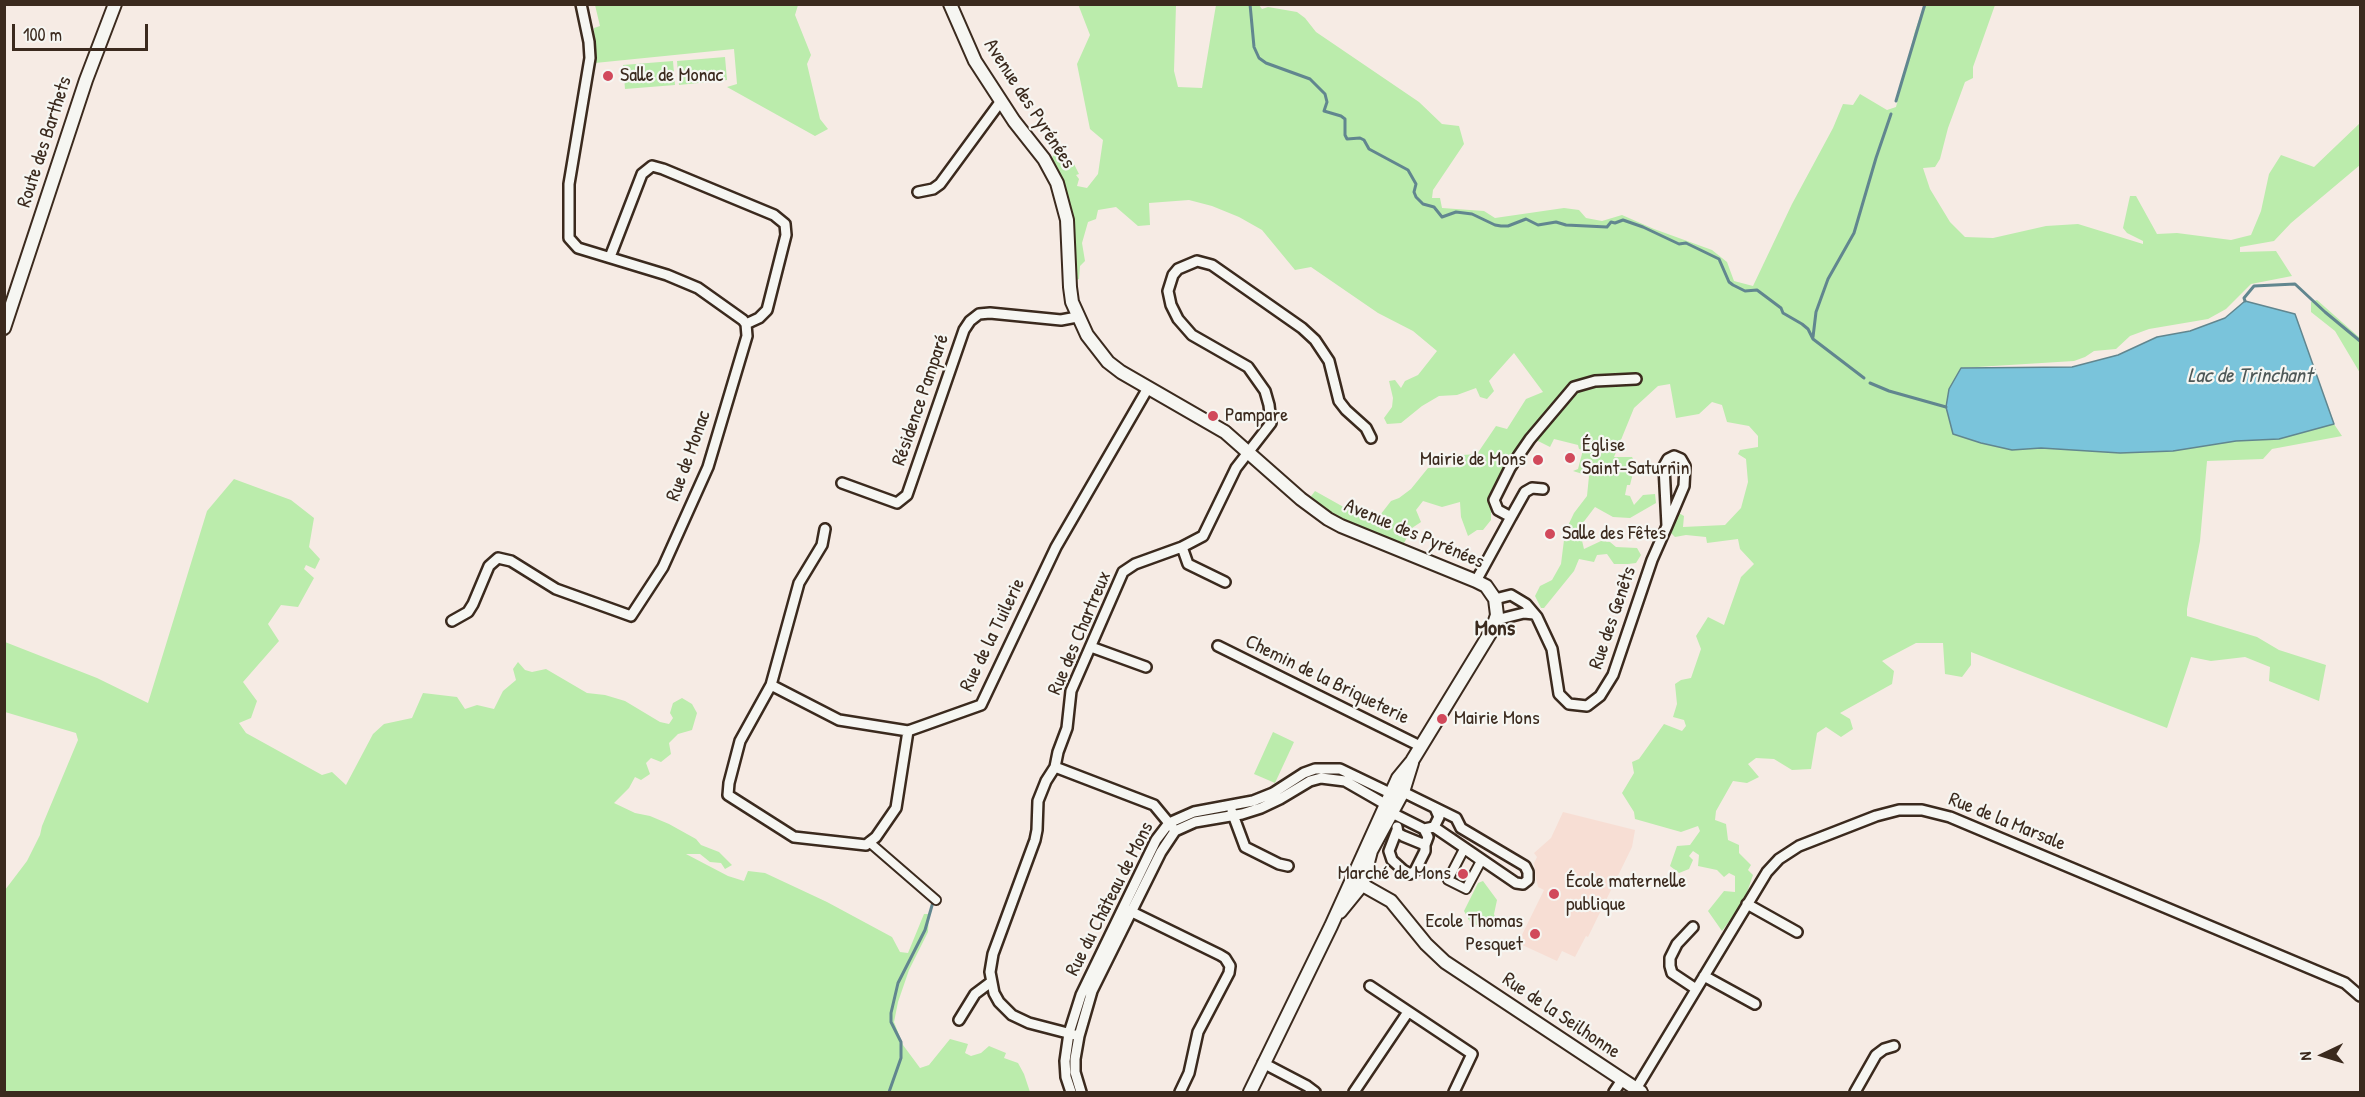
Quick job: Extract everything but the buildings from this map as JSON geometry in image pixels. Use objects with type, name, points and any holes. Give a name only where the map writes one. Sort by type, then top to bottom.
[{"type":"street","name":"Route des Barthets","points":[[4,328],[86,80],[115,4]]},
{"type":"street","points":[[581,4],[590,58],[569,184],[569,238],[578,248],[667,275],[698,288],[739,316],[746,324],[759,318],[767,310],[786,235],[785,224],[774,215],[651,166],[642,174],[610,257]]},
{"type":"street","name":"Avenue des Pyrénées","points":[[950,4],[968,47],[1001,101],[1052,171],[1062,195],[1067,220],[1070,287],[1077,317],[1092,343],[1108,362],[1148,388],[1210,422],[1249,451],[1301,499],[1341,526],[1476,581],[1486,586],[1495,599]]},
{"type":"street","points":[[918,192],[933,189],[940,184],[1001,101]]},
{"type":"street","name":"Rue des Chartreux","points":[[991,982],[990,963],[1037,830],[1038,801],[1055,767],[1067,728],[1071,692],[1124,572],[1135,564],[1182,548],[1203,536],[1228,483],[1271,423],[1268,398],[1260,381],[1248,367],[1192,335],[1178,319],[1169,298],[1169,284],[1178,269],[1190,262],[1205,262],[1220,269],[1307,332],[1323,350],[1329,361],[1339,400],[1346,410],[1366,428],[1371,438]]},
{"type":"street","name":"Résidence Pamparé","points":[[842,483],[897,502],[908,495],[964,330],[979,314],[990,313],[1061,320],[1077,317]]},
{"type":"street","name":"Rue de Monac","points":[[452,621],[468,612],[474,604],[489,566],[498,558],[511,561],[556,589],[631,616],[663,567],[708,467],[747,336],[746,324]]},
{"type":"street","points":[[1511,517],[1498,510],[1494,500],[1510,468],[1568,392],[1584,383],[1636,379]]},
{"type":"street","name":"Rue de la Tuilerie","points":[[771,686],[839,720],[908,731],[976,707],[985,701],[1056,547],[1148,388]]},
{"type":"street","name":"Rue des Genêts","points":[[1495,599],[1504,596],[1516,597],[1526,604],[1534,614],[1554,656],[1559,694],[1573,706],[1591,704],[1604,691],[1614,675],[1652,560],[1667,526],[1685,481],[1684,462],[1674,456],[1668,459],[1664,466],[1667,526]]},
{"type":"street","points":[[1476,581],[1525,492],[1532,488],[1543,489]]},
{"type":"street","points":[[825,529],[822,545],[799,583],[771,686],[740,741],[728,795],[794,837],[866,845],[876,837],[896,807],[908,731]]},
{"type":"street","points":[[1182,548],[1188,564],[1225,582]]},
{"type":"street","points":[[1436,808],[1438,817],[1429,828],[1425,851],[1415,871],[1410,874],[1402,870],[1389,856],[1389,845],[1396,830],[1395,803],[1398,778],[1412,761],[1496,620],[1495,599]]},
{"type":"street","points":[[1496,620],[1524,612],[1534,614]]},
{"type":"street","name":"Chemin de la Briqueterie","points":[[1218,646],[1420,746]]},
{"type":"street","points":[[1091,647],[1146,667]]},
{"type":"street","points":[[1055,767],[1148,802],[1158,808],[1172,827]]},
{"type":"street","name":"Rue du Château de Mons","points":[[1071,1092],[1066,1077],[1065,1061],[1074,1034],[1081,995],[1128,910],[1156,840],[1194,812],[1232,811],[1323,768],[1343,775],[1395,803]]},
{"type":"street","points":[[1395,803],[1436,808],[1456,818],[1461,828],[1525,866],[1528,880],[1523,884],[1516,884],[1429,828],[1395,803]]},
{"type":"street","points":[[1250,1092],[1331,926],[1357,882],[1395,803]]},
{"type":"street","name":"Rue de la Marsale","points":[[1638,1091],[1767,872],[1779,859],[1799,846],[1888,813],[1922,810],[1950,817],[2197,919],[2344,983],[2360,995]]},
{"type":"street","points":[[1232,811],[1245,847],[1279,864],[1288,866]]},
{"type":"street","points":[[1396,830],[1403,836],[1425,845]]},
{"type":"street","points":[[869,842],[936,900]]},
{"type":"street","points":[[1464,849],[1481,861],[1466,889],[1448,880],[1464,849]]},
{"type":"street","name":"Rue de la Seilhonne","points":[[1357,882],[1391,901],[1426,944],[1445,962],[1638,1091]]},
{"type":"street","points":[[1748,904],[1797,932]]},
{"type":"street","points":[[1128,910],[1220,955],[1230,966],[1229,973],[1198,1032],[1189,1073],[1180,1092]]},
{"type":"street","points":[[1693,927],[1677,944],[1670,958],[1670,966],[1672,973],[1696,989]]},
{"type":"street","points":[[1704,976],[1755,1004]]},
{"type":"street","points":[[959,1020],[975,994],[991,982],[999,1002],[1012,1015],[1029,1023],[1074,1034]]},
{"type":"street","points":[[1370,986],[1472,1054],[1454,1092]]},
{"type":"street","points":[[1354,1092],[1408,1012]]},
{"type":"street","name":"Rue du Château de Mons","points":[[1074,1034],[1075,1067],[1081,1092]]},
{"type":"street","points":[[1855,1092],[1876,1055],[1894,1046]]},
{"type":"street","points":[[1263,1063],[1315,1092]]},
{"type":"street","points":[[1614,1092],[1622,1080]]},
{"type":"shaded area","points":[[1563,812],[1635,830],[1632,847],[1588,937],[1586,936],[1575,957],[1562,951],[1557,961],[1518,943],[1544,890],[1538,887],[1534,863],[1537,857],[1534,853],[1551,838]]},
{"type":"green space","points":[[1078,4],[1176,5],[1174,71],[1178,87],[1202,88],[1216,5],[1259,5],[1262,9],[1268,7],[1297,12],[1316,32],[1419,102],[1442,124],[1459,126],[1464,144],[1433,190],[1432,198],[1440,198],[1442,208],[1484,211],[1495,218],[1564,208],[1579,210],[1586,218],[1602,221],[1622,215],[1712,250],[1727,262],[1734,281],[1753,286],[1843,104],[1853,105],[1860,94],[1887,110],[1896,107],[1924,5],[1995,5],[1973,67],[1973,78],[1965,82],[1948,128],[1940,159],[1935,167],[1923,168],[1930,189],[1950,222],[1965,237],[1993,238],[2046,226],[2078,224],[2143,244],[2143,241],[2127,233],[2123,228],[2130,196],[2136,196],[2157,234],[2177,233],[2231,240],[2251,235],[2261,211],[2269,174],[2281,155],[2314,167],[2360,123],[2360,165],[2291,223],[2274,241],[2240,247],[2240,252],[2276,251],[2292,276],[2251,284],[2226,309],[2208,319],[2149,329],[2130,336],[2116,349],[2094,351],[2074,361],[1961,368],[2012,450],[2041,448],[2120,453],[2173,451],[2236,441],[2279,439],[2334,424],[2342,436],[2272,449],[2263,459],[2207,461],[2200,541],[2187,609],[2187,616],[2257,637],[2279,650],[2326,665],[2319,701],[2269,681],[2270,667],[2245,657],[2211,661],[2191,657],[2167,728],[1971,652],[1971,665],[1962,677],[1945,674],[1943,643],[1916,643],[1882,661],[1894,671],[1892,684],[1840,713],[1850,719],[1853,729],[1841,737],[1826,727],[1817,733],[1811,769],[1792,770],[1774,759],[1756,758],[1748,764],[1759,777],[1747,783],[1733,781],[1716,811],[1715,820],[1726,824],[1728,840],[1739,845],[1739,853],[1751,865],[1748,870],[1753,875],[1744,901],[1722,931],[1708,911],[1724,891],[1735,892],[1735,876],[1729,873],[1724,877],[1717,870],[1698,866],[1699,855],[1693,851],[1689,856],[1693,860],[1689,869],[1679,873],[1670,866],[1677,846],[1690,845],[1700,831],[1698,826],[1681,832],[1635,819],[1634,812],[1622,793],[1634,773],[1632,762],[1639,759],[1664,724],[1682,731],[1686,726],[1684,720],[1673,717],[1677,704],[1675,684],[1691,678],[1701,649],[1696,636],[1708,617],[1724,625],[1741,577],[1754,564],[1740,549],[1738,539],[1707,543],[1706,537],[1686,535],[1675,537],[1670,532],[1677,512],[1684,516],[1683,527],[1725,525],[1741,508],[1748,482],[1746,459],[1738,454],[1740,450],[1758,447],[1758,436],[1749,426],[1727,422],[1722,405],[1712,402],[1699,414],[1676,418],[1670,384],[1658,386],[1634,408],[1614,457],[1632,457],[1640,470],[1634,469],[1625,495],[1630,496],[1634,505],[1643,495],[1655,494],[1656,503],[1630,518],[1613,517],[1595,507],[1579,528],[1584,549],[1601,541],[1610,542],[1616,547],[1637,548],[1641,555],[1636,563],[1628,564],[1614,564],[1607,554],[1597,555],[1594,562],[1579,559],[1574,571],[1544,608],[1541,608],[1535,596],[1540,586],[1552,580],[1561,564],[1565,532],[1574,513],[1587,496],[1589,476],[1573,471],[1578,469],[1583,450],[1579,449],[1578,445],[1554,439],[1550,447],[1534,439],[1503,474],[1487,500],[1491,509],[1491,520],[1483,530],[1477,530],[1468,536],[1461,517],[1460,502],[1442,507],[1423,501],[1416,510],[1421,522],[1412,528],[1403,545],[1337,518],[1309,499],[1315,491],[1365,519],[1377,519],[1391,501],[1411,489],[1428,468],[1457,467],[1463,455],[1477,454],[1496,426],[1507,429],[1526,399],[1543,392],[1514,353],[1489,381],[1494,391],[1487,399],[1480,397],[1476,388],[1457,395],[1439,396],[1401,423],[1387,424],[1384,418],[1392,407],[1393,398],[1389,381],[1395,380],[1401,388],[1405,381],[1418,375],[1437,351],[1413,331],[1378,313],[1311,267],[1295,270],[1262,230],[1239,217],[1189,200],[1149,203],[1150,225],[1138,226],[1116,207],[1098,210],[1096,219],[1088,222],[1082,243],[1085,261],[1080,266],[1079,279],[1074,281],[1073,212],[1051,162],[1053,155],[1072,160],[1079,174],[1076,175],[1079,179],[1077,186],[1087,188],[1098,174],[1103,140],[1090,129],[1077,64],[1090,35]]},
{"type":"green space","points":[[595,5],[798,5],[795,15],[811,55],[807,64],[820,119],[828,129],[815,136],[727,87],[737,84],[734,49],[595,63],[594,28],[600,26]]},
{"type":"green space","points":[[725,57],[727,80],[679,85],[677,61]]},
{"type":"green space","points":[[673,61],[675,85],[625,89],[623,65]]},
{"type":"green space","points":[[2317,300],[2360,338],[2360,373],[2335,331],[2311,312],[2311,302]]},
{"type":"green space","points":[[234,479],[291,500],[314,518],[309,547],[320,559],[315,569],[306,565],[304,569],[314,578],[298,607],[281,605],[268,624],[279,641],[243,682],[257,701],[251,718],[239,723],[246,733],[322,775],[332,772],[346,785],[373,734],[384,724],[412,718],[423,693],[457,697],[465,709],[477,705],[494,709],[503,691],[516,680],[513,669],[518,662],[525,670],[532,672],[546,669],[587,693],[625,701],[660,722],[669,724],[673,718],[670,713],[673,703],[682,698],[692,704],[697,713],[692,730],[678,734],[669,743],[671,754],[661,762],[651,758],[646,763],[650,774],[641,780],[635,777],[629,788],[614,803],[635,813],[669,824],[696,839],[701,845],[719,852],[732,865],[725,869],[721,863],[710,862],[700,854],[686,854],[728,876],[744,881],[748,871],[765,873],[827,902],[892,937],[900,952],[908,953],[924,914],[929,914],[928,932],[909,970],[894,1022],[903,1045],[920,1068],[929,1065],[950,1039],[968,1044],[965,1053],[971,1056],[981,1053],[989,1046],[1006,1053],[1004,1058],[1018,1063],[1030,1092],[5,1092],[5,890],[27,861],[40,835],[78,740],[76,733],[5,712],[5,642],[97,678],[148,703],[207,511]]},
{"type":"green space","points":[[1273,732],[1294,742],[1275,783],[1254,774]]},
{"type":"green space","points":[[1483,881],[1497,900],[1494,914],[1496,920],[1490,928],[1485,929],[1470,922],[1464,911],[1478,883]]},
{"type":"water","name":"Lac de Trinchant","points":[[2245,301],[2295,314],[2334,424],[2279,439],[2236,441],[2173,451],[2120,453],[2041,448],[2012,450],[1953,434],[1946,407],[1949,389],[1961,368],[2072,367],[2118,355],[2157,337],[2190,331],[2225,318]]},
{"type":"waterway","points":[[1250,4],[1254,47],[1259,58],[1266,63],[1310,79],[1325,94],[1327,102],[1324,111],[1345,119],[1347,139],[1364,140],[1369,149],[1408,170],[1416,184],[1414,192],[1416,197],[1423,204],[1434,207],[1442,217],[1456,212],[1472,214],[1501,226],[1508,226],[1526,219],[1538,225],[1556,222],[1566,225],[1607,227],[1611,222],[1623,220],[1679,244],[1686,243],[1719,259],[1729,282],[1745,291],[1757,290],[1781,308],[1783,313],[1802,324],[1808,329],[1813,339],[1864,378]]},
{"type":"waterway","points":[[1896,101],[1925,4]]},
{"type":"waterway","points":[[1813,337],[1816,312],[1828,279],[1854,233],[1891,114]]},
{"type":"waterway","points":[[2245,301],[2244,298],[2254,286],[2295,284],[2360,341]]},
{"type":"waterway","points":[[1870,383],[1889,391],[1946,407]]},
{"type":"waterway","points":[[889,1092],[901,1058],[901,1042],[891,1022],[891,1013],[898,983],[925,930],[933,902]]},
{"type":"place","name":"Salle de Monac","points":[[608,76]]},
{"type":"place","name":"Pampare","points":[[1213,416]]},
{"type":"place","name":"Église Saint-Saturnin","points":[[1570,458]]},
{"type":"place","name":"Mairie de Mons","points":[[1538,460]]},
{"type":"place","name":"Salle des Fêtes","points":[[1550,534]]},
{"type":"place","name":"Mairie Mons","points":[[1442,719]]},
{"type":"place","name":"Marché de Mons","points":[[1463,874]]},
{"type":"place","name":"École maternelle publique","points":[[1554,894]]},
{"type":"place","name":"Ecole Thomas Pesquet","points":[[1535,934]]},
{"type":"district","name":"Mons","points":[[1495,629]]}]
